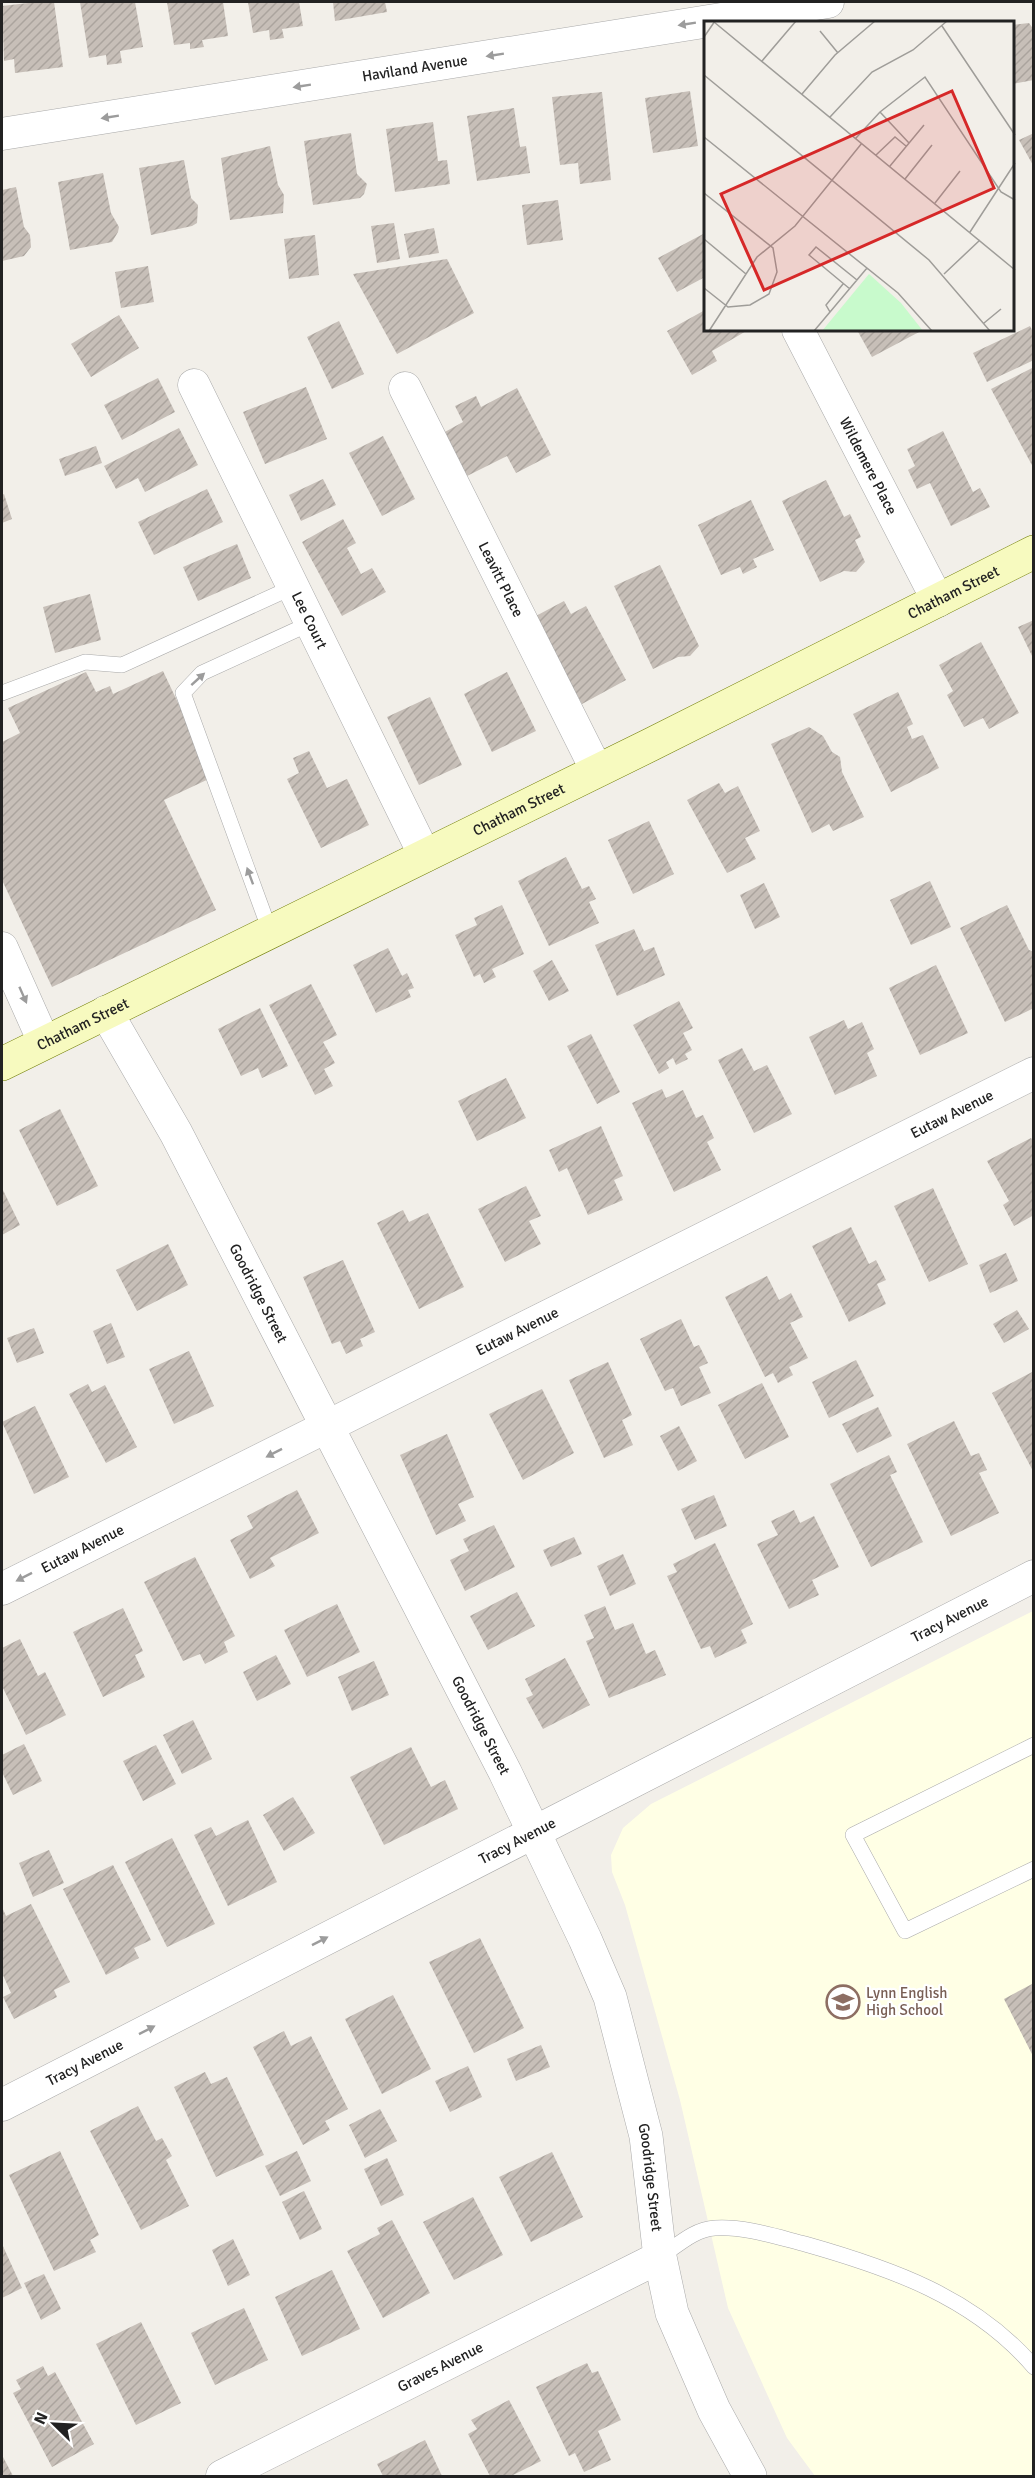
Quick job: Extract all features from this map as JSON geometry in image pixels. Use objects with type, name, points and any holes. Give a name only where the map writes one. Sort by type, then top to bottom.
[{"type":"main road","name":"Chatham Street","points":[[2,1064],[597,771],[1034,552]]},
{"type":"street","name":"Haviland Avenue","points":[[709,21],[828,2]]},
{"type":"street","name":"Haviland Avenue","points":[[2,134],[704,22]]},
{"type":"street","name":"Wildemere Place","points":[[799,332],[938,601]]},
{"type":"street","name":"Lee Court","points":[[194,385],[425,856]]},
{"type":"street","name":"Leavitt Place","points":[[405,388],[597,771]]},
{"type":"street","points":[[2,948],[44,1042]]},
{"type":"street","name":"Goodridge Street","points":[[106,1012],[176,1133],[562,1886],[610,1997],[646,2136],[660,2257],[672,2313],[714,2410],[750,2476]]},
{"type":"street","name":"Eutaw Avenue","points":[[2,1588],[1034,1073]]},
{"type":"street","name":"Tracy Avenue","points":[[2,2105],[1034,1576]]},
{"type":"street","name":"Graves Avenue","points":[[222,2476],[660,2257]]},
{"type":"lane","points":[[2,693],[84,662],[122,665],[293,587]]},
{"type":"lane","points":[[270,931],[183,693],[202,673],[311,623]]},
{"type":"lane","points":[[1034,1745],[853,1835],[905,1931],[1034,1869]]},
{"type":"lane","points":[[660,2257],[696,2232],[716,2228],[769,2235],[872,2263],[923,2283],[956,2302],[994,2327],[1034,2367]]},
{"type":"shaded area","name":"Lynn English High School","points":[[1033,1611],[1033,2476],[815,2476],[787,2438],[728,2308],[680,2100],[625,1905],[612,1872],[611,1855],[623,1828],[651,1804]]},
{"type":"building","points":[[54,2],[63,67],[15,73],[14,59],[4,61],[2,6]]},
{"type":"building","points":[[80,2],[135,2],[143,47],[120,51],[122,63],[107,65],[106,55],[89,58]]},
{"type":"building","points":[[167,2],[223,2],[228,36],[202,40],[204,47],[190,49],[190,43],[174,45]]},
{"type":"building","points":[[248,2],[299,2],[303,26],[282,29],[284,38],[270,40],[269,30],[253,33]]},
{"type":"building","points":[[333,2],[385,2],[387,12],[335,21]]},
{"type":"building","points":[[1029,23],[1034,30],[1034,80],[1014,84],[1014,25]]},
{"type":"building","points":[[690,91],[698,146],[653,153],[645,98]]},
{"type":"building","points":[[602,92],[611,180],[580,184],[578,163],[560,165],[552,97]]},
{"type":"building","points":[[514,108],[520,147],[526,146],[530,173],[477,181],[467,116]]},
{"type":"building","points":[[433,122],[438,161],[447,160],[450,184],[395,192],[386,129]]},
{"type":"building","points":[[351,133],[357,174],[367,184],[364,194],[360,198],[313,205],[304,141]]},
{"type":"building","points":[[1034,133],[1034,167],[1019,140]]},
{"type":"building","points":[[270,146],[278,185],[284,195],[283,213],[230,220],[221,158]]},
{"type":"building","points":[[184,160],[191,198],[198,205],[197,223],[151,235],[139,168]]},
{"type":"building","points":[[103,173],[111,213],[119,227],[118,232],[112,242],[70,250],[58,182]]},
{"type":"building","points":[[16,187],[24,227],[30,235],[31,247],[24,256],[2,261],[2,190]]},
{"type":"building","points":[[558,200],[563,240],[527,245],[522,205]]},
{"type":"building","points":[[394,223],[400,259],[377,263],[371,226]]},
{"type":"building","points":[[434,228],[439,253],[409,258],[404,234]]},
{"type":"building","points":[[704,234],[704,278],[677,292],[658,258]]},
{"type":"building","points":[[315,235],[319,275],[289,279],[284,239]]},
{"type":"building","points":[[447,259],[474,313],[397,354],[353,274]]},
{"type":"building","points":[[148,266],[154,302],[121,308],[115,272]]},
{"type":"building","points":[[704,311],[704,332],[745,332],[712,351],[717,361],[692,375],[667,331]]},
{"type":"building","points":[[119,315],[139,348],[91,377],[71,344]]},
{"type":"building","points":[[339,321],[364,374],[332,389],[307,337]]},
{"type":"building","points":[[1030,326],[1034,334],[1034,360],[987,382],[973,353]]},
{"type":"building","points":[[858,332],[919,332],[872,357]]},
{"type":"building","points":[[1034,367],[1034,469],[991,389]]},
{"type":"building","points":[[158,378],[175,412],[122,440],[104,405]]},
{"type":"building","points":[[306,387],[327,439],[265,464],[243,412]]},
{"type":"building","points":[[517,388],[551,455],[516,473],[507,456],[465,477],[443,433],[463,422],[455,406],[476,396],[481,407]]},
{"type":"building","points":[[179,428],[198,465],[145,492],[138,478],[116,489],[104,466]]},
{"type":"building","points":[[943,431],[973,492],[980,488],[990,507],[951,526],[930,483],[917,489],[908,470],[915,466],[907,449]]},
{"type":"building","points":[[383,436],[415,499],[382,516],[349,453]]},
{"type":"building","points":[[96,446],[102,463],[65,476],[59,459]]},
{"type":"building","points":[[323,479],[336,505],[301,521],[289,495]]},
{"type":"building","points":[[826,480],[844,517],[850,514],[861,537],[855,540],[865,562],[856,572],[844,571],[820,582],[782,501]]},
{"type":"building","points":[[207,489],[223,522],[154,555],[138,522]]},
{"type":"building","points":[[4,494],[12,519],[2,523],[2,495]]},
{"type":"building","points":[[751,500],[774,550],[753,559],[757,567],[743,574],[740,567],[721,575],[698,525]]},
{"type":"building","points":[[343,519],[356,543],[347,548],[361,574],[372,568],[386,592],[342,616],[302,542]]},
{"type":"building","points":[[237,544],[251,578],[198,601],[183,567]]},
{"type":"building","points":[[660,565],[699,646],[690,656],[678,657],[653,669],[614,586]]},
{"type":"building","points":[[90,594],[101,640],[55,653],[43,607]]},
{"type":"building","points":[[564,601],[571,614],[586,606],[626,680],[582,704],[534,617]]},
{"type":"building","points":[[1034,620],[1034,660],[1018,627]]},
{"type":"building","points":[[981,642],[1019,713],[989,729],[983,718],[964,727],[947,695],[953,691],[939,665]]},
{"type":"building","points":[[163,671],[213,777],[164,800],[216,910],[52,987],[2,880],[2,742],[20,733],[8,708],[86,672],[96,692],[110,686],[113,694]]},
{"type":"building","points":[[507,672],[536,731],[492,752],[464,694]]},
{"type":"building","points":[[898,692],[913,724],[907,727],[912,739],[923,735],[939,768],[891,792],[853,714]]},
{"type":"building","points":[[430,697],[462,765],[419,785],[387,717]]},
{"type":"building","points":[[809,727],[823,736],[832,752],[840,757],[842,772],[864,817],[833,831],[829,824],[812,833],[771,744]]},
{"type":"building","points":[[309,751],[327,788],[347,779],[369,825],[321,848],[287,779],[299,773],[293,758]]},
{"type":"building","points":[[719,783],[725,793],[738,786],[760,831],[745,838],[756,859],[727,873],[687,800]]},
{"type":"building","points":[[649,821],[674,874],[633,894],[608,840]]},
{"type":"building","points":[[566,857],[582,889],[589,886],[596,899],[589,902],[599,923],[549,946],[518,881]]},
{"type":"building","points":[[930,881],[951,927],[911,945],[890,900]]},
{"type":"building","points":[[764,883],[780,917],[755,929],[740,895]]},
{"type":"building","points":[[502,905],[524,954],[492,969],[496,977],[484,983],[480,974],[474,977],[455,935],[477,925],[474,918]]},
{"type":"building","points":[[1007,905],[1029,950],[1034,952],[1034,1008],[1005,1022],[960,928]]},
{"type":"building","points":[[634,929],[644,951],[654,947],[665,975],[617,996],[595,945]]},
{"type":"building","points":[[388,948],[402,976],[407,973],[414,988],[408,990],[411,997],[376,1013],[353,965]]},
{"type":"building","points":[[552,960],[569,991],[549,1001],[533,971]]},
{"type":"building","points":[[936,965],[968,1033],[920,1055],[889,988]]},
{"type":"building","points":[[311,984],[337,1035],[323,1042],[335,1063],[324,1069],[333,1086],[315,1095],[269,1005]]},
{"type":"building","points":[[679,1001],[693,1028],[683,1033],[692,1050],[685,1054],[688,1059],[676,1065],[673,1058],[666,1062],[669,1068],[659,1074],[633,1025]]},
{"type":"building","points":[[260,1008],[288,1066],[262,1078],[258,1068],[241,1076],[218,1029]]},
{"type":"building","points":[[844,1020],[848,1029],[862,1022],[874,1049],[867,1053],[877,1076],[835,1095],[809,1037]]},
{"type":"building","points":[[591,1034],[620,1092],[597,1104],[567,1046]]},
{"type":"building","points":[[742,1048],[754,1071],[767,1065],[792,1114],[754,1133],[718,1060]]},
{"type":"building","points":[[506,1078],[526,1118],[477,1141],[458,1101]]},
{"type":"building","points":[[662,1089],[666,1098],[683,1090],[696,1118],[703,1115],[714,1138],[707,1142],[721,1170],[674,1192],[632,1103]]},
{"type":"building","points":[[60,1109],[98,1186],[57,1206],[19,1130]]},
{"type":"building","points":[[601,1126],[623,1176],[614,1180],[623,1200],[588,1215],[567,1168],[559,1172],[549,1150]]},
{"type":"building","points":[[1031,1138],[1034,1142],[1034,1215],[1014,1226],[1003,1205],[1009,1201],[987,1161]]},
{"type":"building","points":[[526,1186],[541,1216],[529,1221],[541,1244],[505,1262],[478,1209]]},
{"type":"building","points":[[2,1188],[20,1225],[2,1235]]},
{"type":"building","points":[[933,1188],[968,1264],[929,1282],[894,1206]]},
{"type":"building","points":[[403,1210],[409,1222],[428,1213],[464,1287],[419,1309],[377,1223]]},
{"type":"building","points":[[851,1227],[869,1264],[876,1260],[886,1280],[877,1284],[886,1304],[849,1322],[812,1246]]},
{"type":"building","points":[[168,1244],[188,1285],[137,1311],[116,1270]]},
{"type":"building","points":[[1006,1253],[1018,1281],[990,1293],[979,1265]]},
{"type":"building","points":[[343,1260],[375,1332],[360,1339],[363,1346],[346,1354],[340,1341],[332,1344],[303,1277]]},
{"type":"building","points":[[767,1276],[779,1300],[791,1293],[803,1317],[790,1323],[808,1358],[789,1367],[793,1375],[778,1383],[773,1373],[765,1377],[725,1297]]},
{"type":"building","points":[[1017,1310],[1029,1329],[1004,1343],[993,1324]]},
{"type":"building","points":[[681,1319],[694,1347],[699,1345],[708,1363],[699,1367],[711,1393],[681,1406],[673,1388],[665,1391],[640,1339]]},
{"type":"building","points":[[111,1323],[125,1357],[107,1364],[93,1331]]},
{"type":"building","points":[[34,1328],[44,1353],[17,1363],[7,1338]]},
{"type":"building","points":[[189,1351],[214,1406],[174,1424],[149,1369]]},
{"type":"building","points":[[856,1360],[874,1396],[829,1418],[812,1382]]},
{"type":"building","points":[[608,1362],[632,1415],[622,1420],[633,1445],[604,1458],[569,1380]]},
{"type":"building","points":[[1034,1371],[1034,1473],[992,1393]]},
{"type":"building","points":[[762,1383],[789,1437],[745,1459],[718,1405]]},
{"type":"building","points":[[88,1384],[92,1392],[105,1385],[137,1447],[106,1463],[69,1394]]},
{"type":"building","points":[[542,1389],[574,1453],[523,1480],[489,1414]]},
{"type":"building","points":[[35,1406],[69,1477],[34,1494],[2,1422]]},
{"type":"building","points":[[878,1407],[892,1436],[857,1453],[842,1424]]},
{"type":"building","points":[[954,1421],[971,1456],[979,1453],[987,1470],[979,1473],[999,1513],[951,1536],[907,1444]]},
{"type":"building","points":[[679,1426],[697,1461],[678,1471],[660,1436]]},
{"type":"building","points":[[447,1434],[474,1497],[458,1504],[466,1521],[436,1535],[400,1455]]},
{"type":"building","points":[[889,1455],[897,1472],[890,1475],[923,1542],[871,1567],[830,1484]]},
{"type":"building","points":[[297,1490],[319,1533],[270,1558],[275,1566],[250,1579],[230,1540],[253,1528],[247,1516]]},
{"type":"building","points":[[714,1495],[727,1526],[695,1540],[681,1509]]},
{"type":"building","points":[[794,1510],[800,1523],[814,1516],[839,1567],[812,1580],[819,1595],[789,1609],[757,1544],[778,1535],[771,1521]]},
{"type":"building","points":[[494,1525],[515,1567],[465,1591],[450,1560],[469,1551],[463,1539]]},
{"type":"building","points":[[574,1537],[582,1554],[551,1567],[543,1550]]},
{"type":"building","points":[[715,1543],[753,1624],[741,1630],[747,1643],[715,1658],[710,1646],[701,1649],[667,1576],[677,1572],[673,1564]]},
{"type":"building","points":[[623,1554],[636,1584],[610,1596],[597,1566]]},
{"type":"building","points":[[195,1557],[235,1636],[224,1642],[228,1652],[205,1664],[200,1654],[183,1661],[144,1582]]},
{"type":"building","points":[[517,1592],[535,1626],[488,1650],[470,1616]]},
{"type":"building","points":[[337,1604],[360,1652],[307,1677],[284,1630]]},
{"type":"building","points":[[605,1606],[615,1630],[633,1623],[646,1654],[655,1650],[666,1675],[609,1698],[586,1641],[594,1638],[584,1615]]},
{"type":"building","points":[[123,1608],[143,1651],[135,1655],[145,1677],[103,1697],[73,1632]]},
{"type":"building","points":[[20,1639],[38,1676],[45,1672],[66,1715],[26,1735],[2,1686],[2,1648]]},
{"type":"building","points":[[276,1655],[291,1684],[257,1701],[243,1672]]},
{"type":"building","points":[[565,1658],[590,1705],[543,1729],[526,1698],[533,1695],[525,1679]]},
{"type":"building","points":[[374,1661],[389,1695],[352,1711],[338,1677]]},
{"type":"building","points":[[193,1720],[212,1759],[182,1774],[163,1735]]},
{"type":"building","points":[[24,1744],[42,1781],[13,1795],[2,1772],[2,1755]]},
{"type":"building","points":[[156,1745],[176,1784],[143,1801],[123,1761]]},
{"type":"building","points":[[411,1747],[431,1787],[445,1780],[458,1809],[384,1845],[350,1777]]},
{"type":"building","points":[[293,1797],[315,1833],[284,1851],[263,1815]]},
{"type":"building","points":[[248,1820],[277,1882],[228,1906],[194,1835],[211,1827],[216,1836]]},
{"type":"building","points":[[172,1838],[215,1924],[167,1947],[125,1862]]},
{"type":"building","points":[[49,1850],[64,1883],[33,1897],[19,1863]]},
{"type":"building","points":[[113,1865],[151,1940],[134,1948],[139,1958],[106,1975],[63,1889]]},
{"type":"building","points":[[31,1904],[70,1982],[54,1990],[57,1997],[14,2019],[3,1997],[11,1993],[2,1973],[2,1907],[6,1916]]},
{"type":"building","points":[[480,1938],[524,2028],[474,2053],[429,1962]]},
{"type":"building","points":[[1034,1983],[1034,2058],[1004,1999]]},
{"type":"building","points":[[393,1995],[431,2069],[382,2094],[345,2019]]},
{"type":"building","points":[[284,2031],[291,2046],[311,2036],[348,2109],[325,2121],[330,2130],[303,2145],[253,2047]]},
{"type":"building","points":[[541,2045],[550,2067],[516,2081],[507,2059]]},
{"type":"building","points":[[468,2066],[482,2097],[450,2112],[435,2081]]},
{"type":"building","points":[[205,2072],[211,2084],[227,2077],[264,2155],[216,2177],[174,2087]]},
{"type":"building","points":[[138,2106],[156,2141],[162,2138],[172,2156],[166,2160],[189,2206],[141,2230],[90,2131]]},
{"type":"building","points":[[380,2109],[397,2141],[365,2158],[349,2125]]},
{"type":"building","points":[[60,2151],[99,2235],[90,2240],[96,2252],[54,2271],[9,2175]]},
{"type":"building","points":[[297,2151],[311,2181],[280,2196],[265,2166]]},
{"type":"building","points":[[552,2152],[583,2217],[531,2242],[499,2177]]},
{"type":"building","points":[[387,2158],[404,2195],[381,2206],[364,2169]]},
{"type":"building","points":[[304,2191],[322,2229],[300,2240],[282,2202]]},
{"type":"building","points":[[473,2197],[503,2255],[454,2280],[423,2222]]},
{"type":"building","points":[[392,2220],[430,2293],[383,2318],[347,2251],[380,2234],[377,2228]]},
{"type":"building","points":[[233,2239],[250,2275],[228,2286],[212,2250]]},
{"type":"building","points":[[2,2244],[22,2288],[2,2298]]},
{"type":"building","points":[[332,2270],[360,2329],[302,2356],[275,2297]]},
{"type":"building","points":[[44,2274],[61,2309],[41,2320],[24,2283]]},
{"type":"building","points":[[244,2308],[268,2360],[215,2385],[191,2333]]},
{"type":"building","points":[[141,2322],[181,2403],[136,2425],[96,2344]]},
{"type":"building","points":[[587,2363],[592,2373],[598,2371],[621,2420],[598,2431],[611,2460],[584,2472],[575,2453],[569,2456],[536,2387]]},
{"type":"building","points":[[43,2366],[48,2376],[55,2372],[94,2444],[52,2467],[13,2393],[21,2389],[16,2380]]},
{"type":"building","points":[[509,2400],[541,2461],[511,2476],[490,2476],[468,2434],[477,2429],[471,2420]]},
{"type":"building","points":[[425,2440],[442,2476],[383,2476],[377,2464]]},
{"type":"building","points":[[2,2455],[13,2476],[2,2476]]},
{"type":"place","name":"Lynn English High School","points":[[843,2002]]}]
